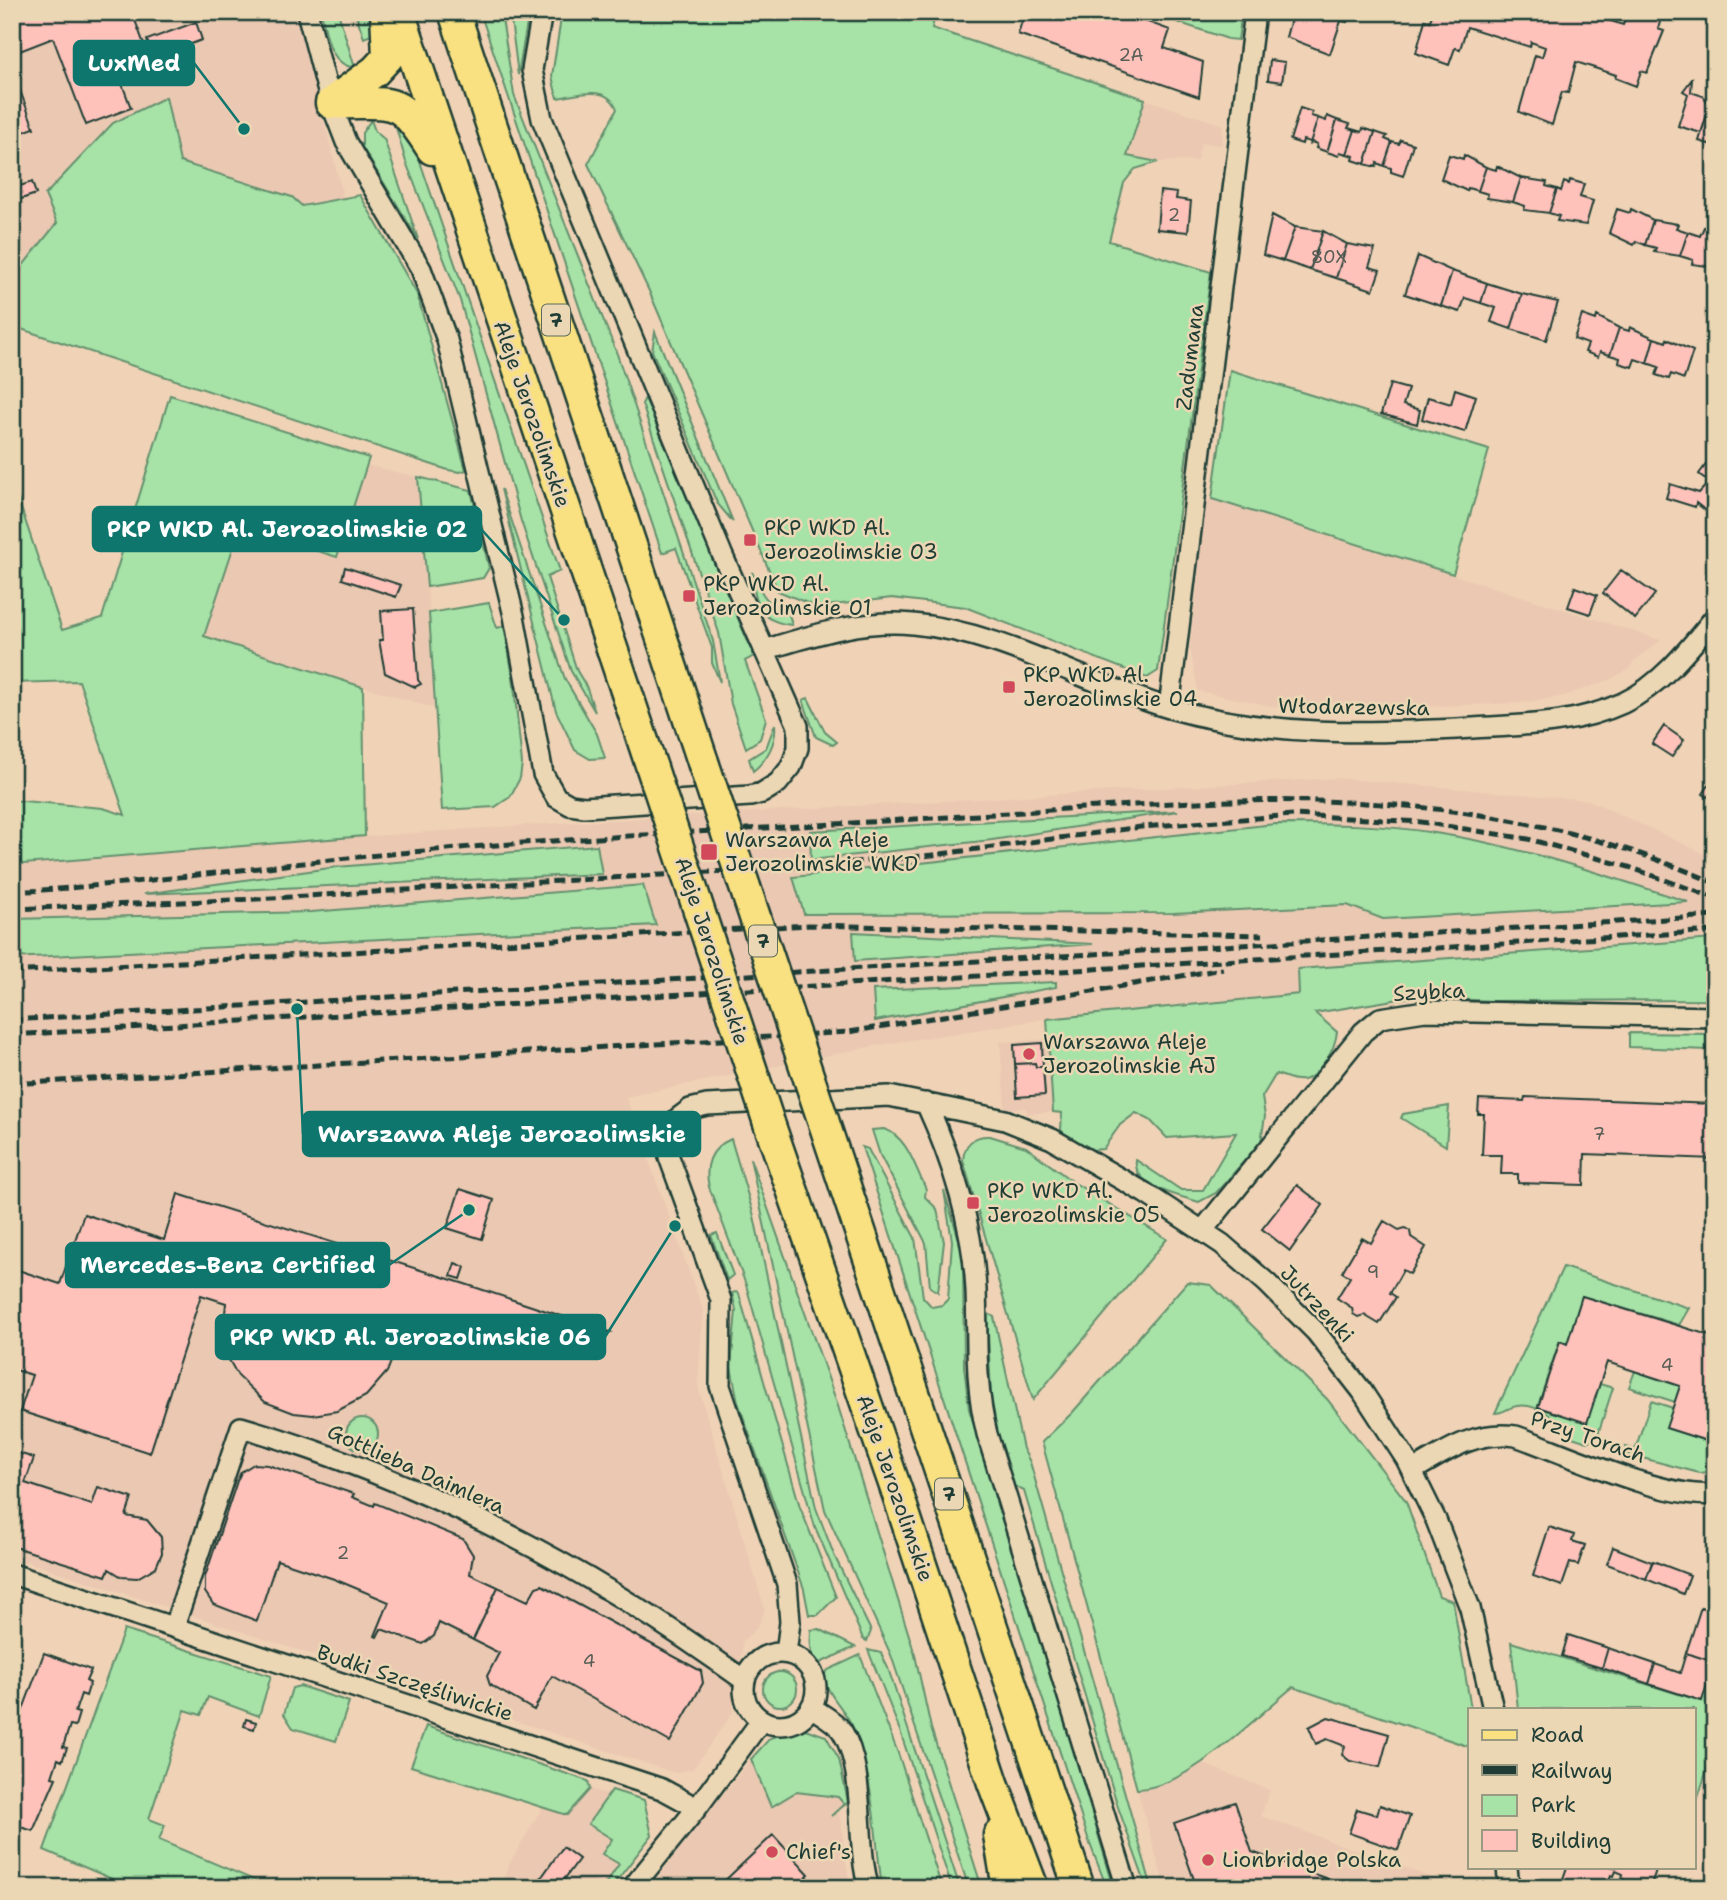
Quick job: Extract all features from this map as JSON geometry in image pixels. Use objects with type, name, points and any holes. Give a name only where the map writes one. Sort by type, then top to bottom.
[{"type":"main road","points":[[331,103],[375,71],[388,57],[390,47],[386,12]]},
{"type":"main road","name":"Aleje Jerozolimskie","points":[[399,12],[768,1124],[898,1495],[993,1783],[1033,1888]]},
{"type":"main road","name":"7","points":[[454,12],[1079,1881]]},
{"type":"main road","points":[[470,12],[478,80]]},
{"type":"main road","points":[[331,103],[386,103],[404,109],[457,188]]},
{"type":"main road","points":[[993,1783],[1000,1851],[1008,1888]]},
{"type":"street","points":[[307,12],[331,103],[346,142],[421,269],[447,341],[514,616],[540,765],[552,793],[570,805],[584,807],[750,796],[769,789],[791,767],[799,737],[792,707],[764,650],[542,119],[532,70],[542,12]]},
{"type":"street","name":"Zadumana","points":[[1169,708],[1255,12]]},
{"type":"street","name":"Włodarzewska","points":[[764,650],[853,626],[893,623],[934,626],[993,643],[1169,708],[1240,724],[1338,734],[1411,732],[1565,721],[1606,710],[1651,685],[1672,666],[1715,617]]},
{"type":"street","name":"Szybka","points":[[1203,1230],[1363,1032],[1380,1018],[1425,1011],[1715,1017]]},
{"type":"street","name":"Jutrzenki","points":[[786,1653],[790,1622],[787,1584],[720,1386],[721,1300],[675,1174],[668,1139],[678,1118],[690,1109],[706,1105],[873,1096],[926,1103],[1031,1128],[1203,1230],[1267,1283],[1316,1332],[1362,1391],[1412,1471],[1441,1532],[1470,1608],[1493,1708]]},
{"type":"street","points":[[926,1103],[951,1170],[971,1248],[976,1290],[976,1379],[987,1434],[1127,1888]]},
{"type":"street","name":"Gottlieba Daimlera","points":[[174,1627],[241,1427],[312,1448],[381,1474],[474,1516],[618,1593],[744,1680]]},
{"type":"street","name":"Przy Torach","points":[[1412,1471],[1468,1439],[1500,1433],[1516,1436],[1625,1476],[1686,1492],[1715,1494]]},
{"type":"street","name":"Budki Szczęśliwickie","points":[[12,1574],[662,1789],[697,1808]]},
{"type":"street","points":[[775,1652],[786,1653],[797,1656],[813,1673],[816,1685],[811,1707],[795,1723],[783,1726],[761,1721],[746,1703],[744,1680],[755,1661],[775,1652]]},
{"type":"street","points":[[811,1707],[842,1731],[858,1790],[869,1888]]},
{"type":"street","points":[[632,1888],[697,1808],[761,1721]]},
{"type":"street","points":[[1507,1868],[1509,1888]]},
{"type":"shaded area","points":[[12,12],[297,12],[344,200],[302,206],[180,162],[166,97],[12,279]]},
{"type":"shaded area","points":[[1145,99],[1223,125],[1222,145],[1201,143],[1197,161],[1158,162],[1127,156]]},
{"type":"shaded area","points":[[366,465],[418,477],[437,704],[433,708],[204,637],[240,527],[337,557]]},
{"type":"shaded area","points":[[1212,499],[1661,640],[1633,662],[1629,669],[1612,679],[1564,696],[1520,703],[1316,711],[1271,706],[1198,691],[1190,649],[1206,500]]},
{"type":"shaded area","points":[[1337,778],[1589,800],[1703,853],[1715,854],[1715,970],[1300,993],[1047,1019],[879,1045],[626,1097],[703,1310],[698,1386],[765,1610],[757,1628],[743,1641],[733,1712],[693,1769],[675,1773],[12,1557],[12,865],[142,852],[527,825]]},
{"type":"shaded area","points":[[1048,1039],[1053,1112],[1027,1114],[1026,1108],[1005,1109],[1000,1042]]},
{"type":"shaded area","points":[[751,1759],[755,1766],[796,1792],[838,1797],[844,1804],[832,1816],[839,1812],[850,1888],[649,1888]]},
{"type":"shaded area","points":[[1201,1763],[1270,1790],[1261,1816],[1461,1888],[1165,1888],[1137,1789],[1153,1788]]},
{"type":"shaded area","points":[[590,1789],[610,1795],[588,1824],[612,1839],[619,1864],[603,1888],[500,1888],[509,1864],[542,1808],[567,1815]]},
{"type":"green space","points":[[321,12],[338,12],[355,68],[339,61],[334,55]]},
{"type":"green space","points":[[355,12],[369,12],[376,33],[364,38]]},
{"type":"green space","points":[[480,12],[501,12],[514,95],[617,354],[713,641],[720,682],[712,663],[712,648],[676,548],[662,553]]},
{"type":"green space","points":[[510,12],[529,12],[518,75]]},
{"type":"green space","points":[[562,12],[936,12],[932,28],[1145,99],[1127,156],[1158,162],[1135,169],[1124,183],[1109,241],[1211,272],[1158,671],[1147,678],[965,607],[892,598],[817,607],[778,591],[649,291],[588,164],[617,109],[606,96],[599,94],[557,98],[552,76]]},
{"type":"green space","points":[[1147,12],[1242,12],[1238,40],[1228,39]]},
{"type":"green space","points":[[166,97],[180,162],[292,197],[302,206],[360,195],[417,294],[466,470],[448,470],[12,326],[12,279],[57,223],[45,195],[113,123]]},
{"type":"green space","points":[[393,117],[414,144],[560,571],[547,577],[577,671],[586,686],[595,712],[571,671],[521,521],[460,300],[406,162]]},
{"type":"green space","points":[[371,120],[375,131],[384,139],[418,239],[362,147],[362,133]]},
{"type":"green space","points":[[655,332],[733,522],[717,503],[652,351]]},
{"type":"green space","points":[[1230,370],[1489,450],[1453,574],[1212,499]]},
{"type":"green space","points":[[170,395],[369,458],[337,557],[240,527],[204,636],[363,687],[365,836],[12,865],[12,800],[103,808],[125,815],[79,681],[12,683],[12,481],[62,630],[102,618]]},
{"type":"green space","points":[[645,398],[754,656],[745,661],[766,719],[760,739],[746,748],[731,704],[719,633],[642,404]]},
{"type":"green space","points":[[418,477],[471,490],[489,568],[483,578],[427,587]]},
{"type":"green space","points":[[501,489],[565,679],[597,734],[605,758],[590,759],[575,750],[556,711]]},
{"type":"green space","points":[[752,572],[766,598],[789,614],[792,625],[772,620],[765,615],[754,592]]},
{"type":"green space","points":[[489,603],[497,628],[504,626],[513,676],[522,764],[520,778],[510,797],[495,807],[442,810],[429,613]]},
{"type":"green space","points":[[808,698],[825,732],[837,742],[833,745],[816,737],[803,700]]},
{"type":"green space","points":[[775,724],[770,750],[763,762],[753,771],[749,759],[766,748]]},
{"type":"green space","points":[[1178,811],[992,840],[811,860],[810,831]]},
{"type":"green space","points":[[1275,824],[1375,826],[1415,830],[1499,845],[1563,862],[1688,902],[1383,919],[1347,905],[1173,913],[804,914],[793,877]]},
{"type":"green space","points":[[597,845],[602,874],[144,894],[337,867]]},
{"type":"green space","points":[[643,885],[656,925],[12,958],[12,919],[311,912]]},
{"type":"green space","points":[[853,932],[1093,944],[855,961]]},
{"type":"green space","points":[[1715,939],[1715,1000],[1493,1001],[1412,997],[1315,1013],[1337,1032],[1334,1046],[1322,1067],[1303,1080],[1293,1080],[1276,1074],[1262,1097],[1265,1116],[1261,1142],[1216,1193],[1199,1202],[1169,1193],[1149,1183],[1141,1177],[1136,1160],[1181,1190],[1203,1190],[1236,1133],[1167,1138],[1150,1120],[1136,1113],[1120,1125],[1103,1149],[1092,1150],[1064,1134],[1061,1130],[1062,1113],[1053,1112],[1047,1019],[1299,994],[1298,969]]},
{"type":"green space","points":[[1056,982],[1056,987],[875,1021],[873,990]]},
{"type":"green space","points":[[1629,1033],[1715,1034],[1715,1046],[1710,1045],[1709,1050],[1629,1047]]},
{"type":"green space","points":[[1449,1106],[1446,1146],[1401,1118],[1403,1114]]},
{"type":"green space","points":[[884,1129],[905,1146],[926,1189],[925,1197],[937,1209],[944,1242],[938,1292],[930,1287],[926,1243],[880,1155],[872,1130]]},
{"type":"green space","points":[[990,1136],[1026,1147],[1073,1182],[1167,1239],[1033,1400],[963,1160],[965,1149],[971,1142],[979,1137]]},
{"type":"green space","points":[[731,1139],[754,1216],[816,1508],[834,1555],[871,1631],[867,1641],[863,1639],[815,1527],[746,1285],[709,1187],[707,1172],[710,1158],[718,1147]]},
{"type":"green space","points":[[862,1147],[868,1149],[915,1238],[923,1297],[932,1307],[942,1305],[948,1299],[952,1241],[944,1190],[963,1253],[964,1366],[969,1409],[1012,1543],[1114,1888],[1107,1888],[1090,1844]]},
{"type":"green space","points":[[750,1158],[838,1406],[915,1655],[931,1728],[982,1888],[969,1888],[891,1655],[825,1510]]},
{"type":"green space","points":[[717,1233],[733,1275],[727,1280],[711,1235]]},
{"type":"green space","points":[[1563,1267],[1689,1308],[1679,1325],[1582,1296],[1567,1344],[1559,1342],[1538,1406],[1600,1384],[1613,1388],[1597,1437],[1587,1442],[1569,1436],[1555,1419],[1532,1407],[1517,1406],[1495,1413]]},
{"type":"green space","points":[[1187,1282],[1211,1285],[1327,1399],[1406,1501],[1439,1596],[1453,1601],[1471,1708],[1468,1708],[1468,1746],[1293,1687],[1199,1765],[1157,1786],[1137,1789],[1042,1442],[1072,1413]]},
{"type":"green space","points":[[732,1293],[739,1294],[800,1507],[836,1597],[818,1615],[809,1615],[804,1589],[738,1402],[731,1367],[736,1310]]},
{"type":"green space","points":[[987,1313],[994,1317],[1023,1449],[1030,1462],[1152,1888],[1147,1888],[1118,1807],[1024,1491],[1014,1486],[992,1415]]},
{"type":"green space","points":[[1635,1371],[1680,1386],[1675,1402],[1629,1387]]},
{"type":"green space","points":[[1651,1401],[1673,1408],[1667,1428],[1709,1442],[1715,1426],[1715,1471],[1699,1473],[1627,1454],[1626,1447],[1635,1450]]},
{"type":"green space","points":[[362,1418],[373,1423],[378,1434],[373,1445],[362,1450],[351,1445],[346,1434],[351,1423]]},
{"type":"green space","points":[[819,1629],[855,1647],[818,1664],[812,1652],[811,1630]]},
{"type":"green space","points":[[124,1630],[271,1676],[259,1716],[208,1697],[201,1715],[185,1710],[149,1819],[165,1825],[159,1840],[273,1888],[133,1888],[44,1850]]},
{"type":"green space","points":[[1511,1642],[1701,1701],[1708,1683],[1715,1685],[1715,1745],[1696,1804],[1696,1708],[1518,1708]]},
{"type":"green space","points":[[868,1650],[881,1653],[888,1668],[960,1888],[952,1888],[900,1731]]},
{"type":"green space","points":[[860,1655],[898,1753],[942,1888],[882,1888],[873,1809],[861,1751],[852,1724],[829,1691],[823,1676],[828,1670]]},
{"type":"green space","points":[[780,1672],[792,1677],[797,1689],[792,1701],[780,1706],[768,1701],[763,1689],[768,1677]]},
{"type":"green space","points":[[300,1686],[349,1702],[336,1741],[293,1728],[284,1714],[292,1688]]},
{"type":"green space","points":[[426,1726],[588,1781],[590,1789],[567,1815],[411,1766]]},
{"type":"green space","points":[[802,1728],[826,1736],[839,1759],[848,1802],[831,1816],[844,1804],[838,1797],[796,1792],[771,1807],[751,1759],[770,1738]]},
{"type":"green space","points":[[612,1790],[644,1800],[652,1835],[611,1888],[603,1888],[619,1864],[602,1854],[612,1839],[588,1824]]},
{"type":"building","points":[[12,12],[132,12],[149,58],[117,70],[131,108],[86,125],[53,38],[12,54]]},
{"type":"building","points":[[1014,12],[1120,12],[1170,30],[1164,48],[1203,62],[1199,97],[1018,34],[1023,18],[1013,15]]},
{"type":"building","points":[[1293,12],[1350,12],[1347,22],[1341,21],[1330,54],[1286,37]]},
{"type":"building","points":[[1433,12],[1584,12],[1623,25],[1627,12],[1646,12],[1660,22],[1658,29],[1664,31],[1647,73],[1641,71],[1636,86],[1615,78],[1616,75],[1576,62],[1568,93],[1562,92],[1552,125],[1519,112],[1535,55],[1542,57],[1545,47],[1531,42],[1530,47],[1467,27],[1460,49],[1455,48],[1449,65],[1416,53],[1425,20],[1430,21]]},
{"type":"building","points":[[196,22],[202,40],[153,58],[147,40]]},
{"type":"building","points":[[1270,60],[1285,62],[1282,82],[1268,80]]},
{"type":"building","points":[[12,69],[34,128],[12,136]]},
{"type":"building","points":[[1692,79],[1691,92],[1703,96],[1710,105],[1701,133],[1678,126],[1688,94],[1683,91]]},
{"type":"building","points":[[1710,105],[1715,109],[1715,146],[1699,141]]},
{"type":"building","points":[[1300,108],[1312,112],[1311,116],[1318,118],[1309,146],[1310,142],[1303,140],[1302,144],[1290,140]]},
{"type":"building","points":[[1327,116],[1337,120],[1327,152],[1316,148],[1317,144],[1311,142],[1309,146],[1318,118],[1326,121]]},
{"type":"building","points":[[1337,120],[1350,124],[1348,128],[1355,130],[1347,154],[1340,152],[1339,156],[1327,152]]},
{"type":"building","points":[[1363,128],[1375,132],[1365,164],[1353,160],[1354,156],[1347,154],[1355,130],[1362,132]]},
{"type":"building","points":[[1375,132],[1387,136],[1385,139],[1392,142],[1384,166],[1377,163],[1376,167],[1365,164]]},
{"type":"building","points":[[1401,140],[1413,144],[1403,176],[1384,166],[1392,142],[1399,144]]},
{"type":"building","points":[[1449,155],[1463,159],[1464,155],[1486,167],[1478,191],[1468,188],[1467,191],[1441,179]]},
{"type":"building","points":[[12,166],[20,186],[32,182],[36,194],[12,202]]},
{"type":"building","points":[[1497,166],[1521,178],[1513,202],[1487,198],[1488,194],[1478,191],[1486,167],[1496,170]]},
{"type":"building","points":[[1521,178],[1547,182],[1546,186],[1557,189],[1549,213],[1524,210],[1525,206],[1513,202]]},
{"type":"building","points":[[1570,180],[1584,184],[1580,197],[1593,201],[1586,225],[1557,221],[1559,216],[1549,213],[1557,189],[1561,191],[1564,182],[1569,184]]},
{"type":"building","points":[[1160,191],[1177,193],[1176,199],[1191,201],[1188,232],[1157,229]]},
{"type":"building","points":[[1617,209],[1630,213],[1631,209],[1653,220],[1645,245],[1636,241],[1634,245],[1609,233]]},
{"type":"building","points":[[1272,215],[1295,227],[1283,261],[1263,255]]},
{"type":"building","points":[[1653,220],[1678,224],[1676,228],[1688,232],[1680,256],[1654,252],[1656,248],[1645,245]]},
{"type":"building","points":[[1295,227],[1323,231],[1310,270],[1283,261]]},
{"type":"building","points":[[1704,227],[1715,230],[1715,267],[1692,264],[1693,260],[1680,256],[1688,232],[1700,236]]},
{"type":"building","points":[[1323,231],[1347,244],[1336,278],[1310,270]]},
{"type":"building","points":[[1347,244],[1375,249],[1369,267],[1380,270],[1373,290],[1336,278]]},
{"type":"building","points":[[1418,256],[1452,271],[1441,306],[1405,294]]},
{"type":"building","points":[[1452,271],[1487,283],[1481,303],[1465,298],[1460,312],[1441,306]]},
{"type":"building","points":[[1487,283],[1522,294],[1511,329],[1491,322],[1496,308],[1481,303]]},
{"type":"building","points":[[1522,294],[1558,302],[1546,340],[1511,329]]},
{"type":"building","points":[[1582,315],[1596,320],[1597,316],[1619,328],[1610,355],[1600,352],[1598,357],[1585,352],[1588,344],[1574,339]]},
{"type":"building","points":[[1630,327],[1654,338],[1647,363],[1635,359],[1632,367],[1619,363],[1620,358],[1610,355],[1619,328],[1629,331]]},
{"type":"building","points":[[1654,338],[1666,342],[1667,339],[1693,351],[1684,379],[1671,374],[1669,379],[1656,375],[1659,367],[1647,363]]},
{"type":"building","points":[[1390,384],[1408,389],[1403,405],[1420,410],[1417,424],[1381,414]]},
{"type":"building","points":[[1455,389],[1476,396],[1465,432],[1422,419],[1428,397],[1451,404]]},
{"type":"building","points":[[1711,458],[1715,461],[1715,511],[1711,515],[1696,503],[1695,507],[1666,498],[1670,484],[1699,493],[1709,482],[1699,474]]},
{"type":"building","points":[[345,567],[401,585],[396,597],[342,579]]},
{"type":"building","points":[[1621,570],[1655,594],[1635,619],[1603,593]]},
{"type":"building","points":[[1575,587],[1597,595],[1590,614],[1568,607]]},
{"type":"building","points":[[413,609],[418,680],[421,684],[415,687],[385,673],[379,640],[383,640],[381,611]]},
{"type":"building","points":[[1664,726],[1684,740],[1672,757],[1652,744]]},
{"type":"building","points":[[1715,776],[1715,801],[1703,794]]},
{"type":"building","name":"Warszawa Aleje Jerozolimskie AJ","points":[[1042,1043],[1043,1067],[1036,1067],[1035,1063],[1015,1064],[1014,1045]]},
{"type":"building","points":[[1035,1063],[1036,1067],[1043,1067],[1045,1095],[1017,1097],[1015,1064]]},
{"type":"building","points":[[1525,1097],[1715,1104],[1715,1159],[1585,1154],[1584,1185],[1518,1183],[1518,1174],[1501,1174],[1502,1155],[1482,1155],[1484,1114],[1478,1114],[1479,1099],[1524,1101]]},
{"type":"building","points":[[1297,1185],[1323,1205],[1290,1251],[1262,1229]]},
{"type":"building","points":[[460,1189],[494,1200],[482,1239],[447,1228]]},
{"type":"building","points":[[178,1194],[610,1332],[560,1342],[499,1348],[453,1350],[397,1346],[387,1372],[366,1396],[337,1411],[313,1415],[294,1413],[265,1402],[238,1376],[229,1360],[223,1334],[226,1303],[201,1295],[150,1453],[20,1411],[32,1375],[12,1369],[12,1268],[60,1284],[84,1214],[164,1240]]},
{"type":"building","points":[[1384,1221],[1399,1230],[1405,1228],[1410,1231],[1411,1237],[1426,1247],[1410,1274],[1403,1270],[1390,1293],[1396,1297],[1379,1324],[1364,1315],[1358,1317],[1353,1314],[1352,1308],[1337,1298],[1350,1277],[1342,1272],[1362,1238],[1371,1243]]},
{"type":"building","points":[[455,1263],[465,1267],[461,1279],[451,1276]]},
{"type":"building","points":[[1582,1296],[1715,1337],[1715,1426],[1710,1442],[1666,1428],[1680,1386],[1607,1362],[1587,1423],[1538,1407],[1560,1341],[1567,1344]]},
{"type":"building","points":[[12,1451],[34,1458],[25,1483],[92,1505],[98,1487],[132,1498],[126,1516],[147,1520],[161,1537],[162,1553],[156,1567],[137,1578],[122,1577],[109,1569],[106,1576],[12,1546]]},
{"type":"building","points":[[254,1464],[268,1465],[354,1494],[352,1497],[374,1506],[375,1503],[463,1539],[473,1555],[470,1574],[498,1587],[473,1640],[439,1623],[434,1636],[423,1644],[381,1629],[377,1637],[375,1636],[389,1602],[334,1579],[277,1560],[257,1621],[213,1604],[205,1592],[205,1577],[237,1481],[241,1472]]},
{"type":"building","points":[[1549,1527],[1574,1535],[1572,1541],[1585,1545],[1578,1565],[1570,1563],[1562,1586],[1533,1576]]},
{"type":"building","points":[[1613,1547],[1652,1562],[1646,1579],[1607,1564]]},
{"type":"building","points":[[1653,1561],[1690,1575],[1683,1594],[1646,1579]]},
{"type":"building","points":[[542,1585],[701,1671],[703,1683],[670,1742],[552,1676],[534,1710],[490,1685],[487,1676],[499,1653],[473,1640],[498,1587],[528,1601],[536,1587]]},
{"type":"building","points":[[1701,1607],[1715,1612],[1714,1662],[1686,1653]]},
{"type":"building","points":[[1568,1635],[1608,1648],[1602,1668],[1562,1656]]},
{"type":"building","points":[[1608,1648],[1655,1664],[1649,1684],[1602,1668]]},
{"type":"building","points":[[44,1653],[91,1670],[86,1681],[90,1683],[86,1696],[81,1694],[75,1712],[79,1713],[75,1726],[70,1725],[63,1747],[67,1748],[62,1761],[58,1759],[52,1777],[56,1778],[33,1831],[12,1824],[12,1739]]},
{"type":"building","points":[[1686,1653],[1714,1662],[1702,1701],[1649,1684],[1655,1664],[1680,1673]]},
{"type":"building","points":[[1328,1717],[1389,1734],[1380,1767],[1350,1761],[1342,1755],[1345,1746],[1327,1739],[1316,1744],[1309,1727]]},
{"type":"building","points":[[246,1719],[256,1722],[254,1729],[244,1726]]},
{"type":"building","points":[[1235,1802],[1252,1852],[1353,1888],[1197,1888],[1174,1823]]},
{"type":"building","points":[[1380,1805],[1410,1816],[1398,1850],[1349,1833],[1357,1809],[1377,1815]]},
{"type":"building","points":[[773,1835],[809,1874],[795,1888],[717,1888]]},
{"type":"building","points":[[563,1847],[579,1859],[558,1888],[534,1888]]},
{"type":"building","points":[[1567,1868],[1657,1868],[1650,1888],[1622,1879],[1623,1874],[1616,1871],[1614,1876],[1611,1875],[1606,1888],[1560,1888]]},
{"type":"railway","points":[[12,892],[487,846],[1231,801],[1329,801],[1426,808],[1522,822],[1618,847],[1715,883]]},
{"type":"railway","points":[[12,909],[256,899],[812,866],[933,855],[1141,827],[1294,815],[1421,822],[1528,839],[1629,867],[1715,898]]},
{"type":"railway","points":[[12,1020],[1715,916]]},
{"type":"railway","points":[[12,972],[809,925],[1263,935]]},
{"type":"railway","points":[[12,1035],[1715,931]]},
{"type":"railway","points":[[12,1084],[849,1032],[1223,969]]},
{"type":"place","name":"LuxMed","points":[[244,129]]},
{"type":"place","name":"PKP WKD Al. Jerozolimskie 03","points":[[750,540]]},
{"type":"place","name":"PKP WKD Al. Jerozolimskie 01","points":[[689,596]]},
{"type":"place","name":"PKP WKD Al. Jerozolimskie 02","points":[[564,620]]},
{"type":"place","name":"PKP WKD Al. Jerozolimskie 04","points":[[1009,687]]},
{"type":"place","name":"Warszawa Aleje Jerozolimskie WKD","points":[[709,852]]},
{"type":"place","name":"Warszawa Aleje Jerozolimskie","points":[[297,1009]]},
{"type":"place","name":"Warszawa Aleje Jerozolimskie AJ","points":[[1029,1054]]},
{"type":"place","name":"PKP WKD Al. Jerozolimskie 05","points":[[973,1203]]},
{"type":"place","name":"Mercedes-Benz Certified","points":[[469,1210]]},
{"type":"place","name":"PKP WKD Al. Jerozolimskie 06","points":[[675,1226]]},
{"type":"place","name":"Chief's","points":[[772,1852]]},
{"type":"place","name":"Lionbridge Polska","points":[[1208,1860]]}]
